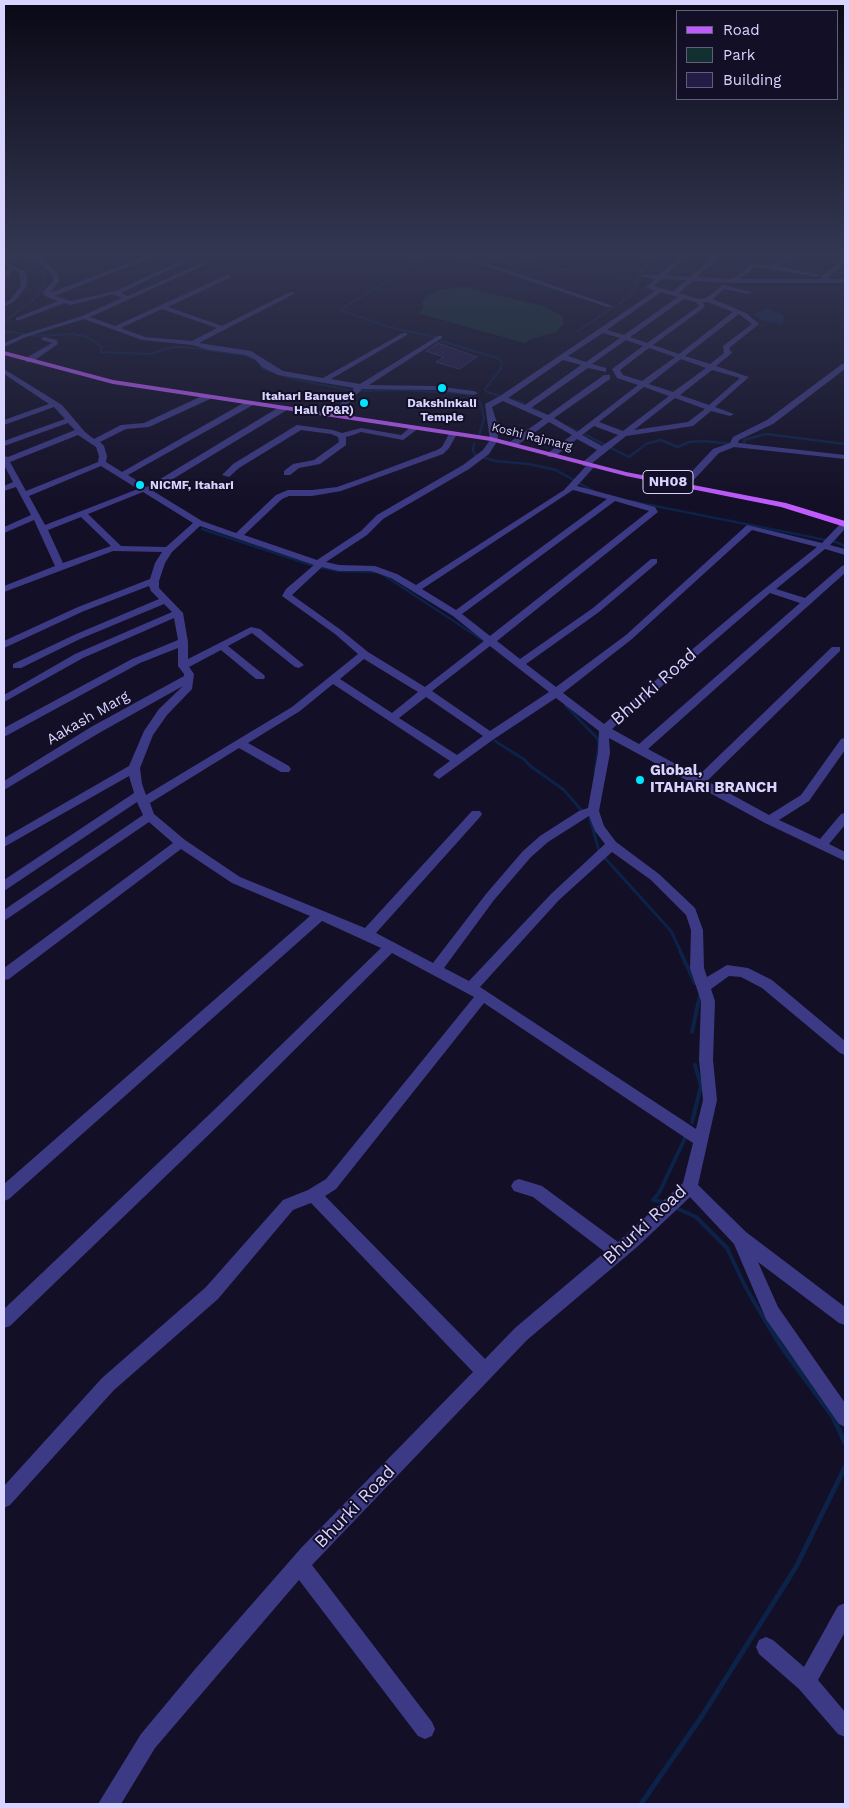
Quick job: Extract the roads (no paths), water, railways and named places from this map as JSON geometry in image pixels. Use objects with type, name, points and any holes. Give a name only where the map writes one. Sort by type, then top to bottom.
[{"type":"main road","name":"Koshi Rajmarg","points":[[4,353],[113,382],[493,439],[626,474],[783,505],[845,524]]},
{"type":"street","points":[[4,345],[18,339]]},
{"type":"street","points":[[29,360],[55,344],[55,341],[46,339]]},
{"type":"street","points":[[148,339],[192,343],[209,348],[248,353],[260,358],[265,365],[281,372],[325,380],[357,390],[434,388],[474,393]]},
{"type":"street","points":[[192,343],[199,339]]},
{"type":"street","points":[[325,380],[396,339]]},
{"type":"street","points":[[335,415],[357,390],[436,339]]},
{"type":"street","points":[[490,736],[426,692],[364,654],[338,632],[287,596],[289,591],[319,564],[364,533],[380,517],[476,461],[486,452],[493,439],[493,423],[488,406],[506,396],[588,339]]},
{"type":"street","points":[[529,405],[623,339]]},
{"type":"street","points":[[592,422],[624,434],[690,424],[745,377],[629,339]]},
{"type":"street","points":[[618,373],[657,339]]},
{"type":"street","points":[[551,454],[698,339]]},
{"type":"street","points":[[416,589],[575,484],[605,447],[728,353],[725,347],[735,339]]},
{"type":"street","points":[[562,357],[605,373],[618,373],[643,384],[730,414]]},
{"type":"street","points":[[734,444],[739,437],[770,422],[845,366]]},
{"type":"street","points":[[4,371],[55,404],[80,431],[100,446],[103,456],[102,463]]},
{"type":"street","points":[[513,444],[605,373]]},
{"type":"street","points":[[506,396],[529,405],[605,447]]},
{"type":"street","points":[[94,442],[124,427],[146,425],[207,397]]},
{"type":"street","points":[[122,476],[250,403]]},
{"type":"street","points":[[4,423],[55,404]]},
{"type":"street","points":[[43,529],[146,490],[284,408]]},
{"type":"street","points":[[4,444],[71,420]]},
{"type":"street","points":[[226,475],[236,466],[300,428],[333,432],[342,436],[361,430],[405,438],[414,428]]},
{"type":"street","points":[[60,567],[43,529],[5,460],[80,431]]},
{"type":"street","points":[[237,536],[279,497],[288,493],[312,493],[338,489],[360,482],[440,452],[445,448],[453,434]]},
{"type":"street","points":[[287,473],[296,466],[317,462],[343,443],[342,436]]},
{"type":"street","points":[[684,485],[716,451],[734,444],[845,457]]},
{"type":"street","points":[[102,463],[199,523],[319,564],[339,568],[372,568],[384,571],[456,614],[521,663],[604,730],[769,820],[845,857]]},
{"type":"street","points":[[24,495],[102,463]]},
{"type":"street","points":[[4,488],[19,483]]},
{"type":"street","points":[[392,718],[654,512],[652,509],[613,499],[575,484]]},
{"type":"street","points":[[456,614],[613,499]]},
{"type":"street","points":[[84,515],[117,547]]},
{"type":"street","points":[[4,530],[36,516]]},
{"type":"street","points":[[199,523],[168,550],[160,563],[154,581],[154,588],[178,613],[183,642],[183,666],[189,674],[189,678],[187,689],[163,712],[148,734],[134,768],[136,784],[149,816],[180,843],[236,880],[367,934],[436,969],[476,992],[700,1140]]},
{"type":"street","name":"Bhurki Road","points":[[109,1804],[148,1741],[203,1674],[300,1566],[521,1334],[657,1218],[685,1191],[710,1100],[706,1060],[708,1001],[697,968],[697,930],[691,912],[656,877],[612,845],[599,828],[593,811],[604,753],[604,730],[828,542],[845,524]]},
{"type":"street","points":[[439,775],[456,760],[490,736],[556,693],[629,637],[750,527],[828,542],[845,552]]},
{"type":"street","points":[[4,589],[117,547],[168,550]]},
{"type":"street","points":[[521,663],[596,610],[654,561]]},
{"type":"street","points":[[640,750],[845,568]]},
{"type":"street","points":[[4,645],[81,609],[154,581]]},
{"type":"street","points":[[769,590],[807,602]]},
{"type":"street","points":[[17,666],[77,637],[165,600]]},
{"type":"street","points":[[4,699],[79,656],[178,613]]},
{"type":"street","points":[[183,666],[253,630],[299,665]]},
{"type":"street","points":[[4,733],[136,661],[183,642]]},
{"type":"street","points":[[221,645],[260,677]]},
{"type":"street","points":[[698,782],[836,648]]},
{"type":"street","points":[[4,886],[142,799],[240,744],[296,709],[364,654]]},
{"type":"street","name":"Aakash Marg","points":[[4,786],[95,730],[189,678]]},
{"type":"street","points":[[333,679],[456,760]]},
{"type":"street","points":[[769,820],[805,798],[845,742]]},
{"type":"street","points":[[240,744],[285,769]]},
{"type":"street","points":[[4,843],[134,768]]},
{"type":"street","points":[[436,969],[490,897],[527,854],[552,834],[583,814],[593,811]]},
{"type":"street","points":[[367,934],[476,814]]},
{"type":"street","points":[[4,916],[149,816]]},
{"type":"street","points":[[821,846],[845,817]]},
{"type":"street","points":[[4,975],[180,843]]},
{"type":"street","points":[[4,1499],[108,1384],[212,1293],[288,1205],[313,1195],[331,1184],[476,992],[555,897],[612,845]]},
{"type":"street","points":[[4,1194],[320,915]]},
{"type":"street","points":[[4,1320],[218,1116],[390,946]]},
{"type":"street","points":[[704,986],[727,970],[743,972],[767,984],[845,1049]]},
{"type":"street","points":[[519,1186],[537,1192],[618,1252]]},
{"type":"street","points":[[685,1191],[740,1238],[845,1317]]},
{"type":"street","points":[[313,1195],[485,1372]]},
{"type":"street","points":[[740,1238],[772,1314],[845,1418]]},
{"type":"street","points":[[300,1566],[425,1729]]},
{"type":"street","points":[[806,1682],[845,1612]]},
{"type":"street","points":[[766,1647],[806,1682],[845,1726]]},
{"type":"waterway","points":[[91,339],[102,347],[100,352],[150,354],[173,347],[186,347],[244,355],[255,359],[263,369],[274,372]]},
{"type":"waterway","points":[[441,341],[500,359],[502,364],[500,370],[485,389],[487,392],[520,402],[546,415]]},
{"type":"waterway","points":[[282,375],[297,380],[355,391],[403,390],[465,394],[480,402],[484,418],[480,433]]},
{"type":"waterway","points":[[567,426],[580,433]]},
{"type":"waterway","points":[[479,436],[480,431]]},
{"type":"waterway","points":[[578,431],[629,457],[646,444],[661,440],[678,447],[689,442],[703,441],[733,444]]},
{"type":"waterway","points":[[742,444],[745,444],[744,440],[766,434],[845,444]]},
{"type":"waterway","points":[[474,444],[473,450],[475,455],[496,461],[529,464],[556,470],[595,492]]},
{"type":"waterway","points":[[630,501],[836,542],[845,546]]},
{"type":"waterway","points":[[202,529],[314,566]]},
{"type":"waterway","points":[[319,567],[338,571],[376,572]]},
{"type":"waterway","points":[[382,574],[484,641]]},
{"type":"waterway","points":[[566,706],[598,739],[599,745],[595,772]]},
{"type":"waterway","points":[[495,741],[525,760],[529,765],[564,790],[583,812]]},
{"type":"waterway","points":[[590,819],[599,851]]},
{"type":"waterway","points":[[604,857],[671,931],[681,952]]},
{"type":"waterway","points":[[680,951],[695,983]]},
{"type":"waterway","points":[[692,1032],[700,995]]},
{"type":"waterway","points":[[692,1122],[701,1086],[695,1065]]},
{"type":"waterway","points":[[667,1203],[653,1200],[659,1193],[686,1136]]},
{"type":"waterway","points":[[674,1207],[696,1217],[727,1248],[746,1288],[769,1327]]},
{"type":"waterway","points":[[769,1326],[781,1346],[833,1417],[845,1443]]},
{"type":"waterway","points":[[641,1804],[702,1716],[796,1567],[845,1467]]},
{"type":"place","name":"Dakshinkali Temple","points":[[442,388]]},
{"type":"place","name":"Itahari Banquet Hall (P&R)","points":[[364,403]]},
{"type":"place","name":"NICMF, Itahari","points":[[140,485]]},
{"type":"place","name":"Global, ITAHARI BRANCH","points":[[640,780]]}]
